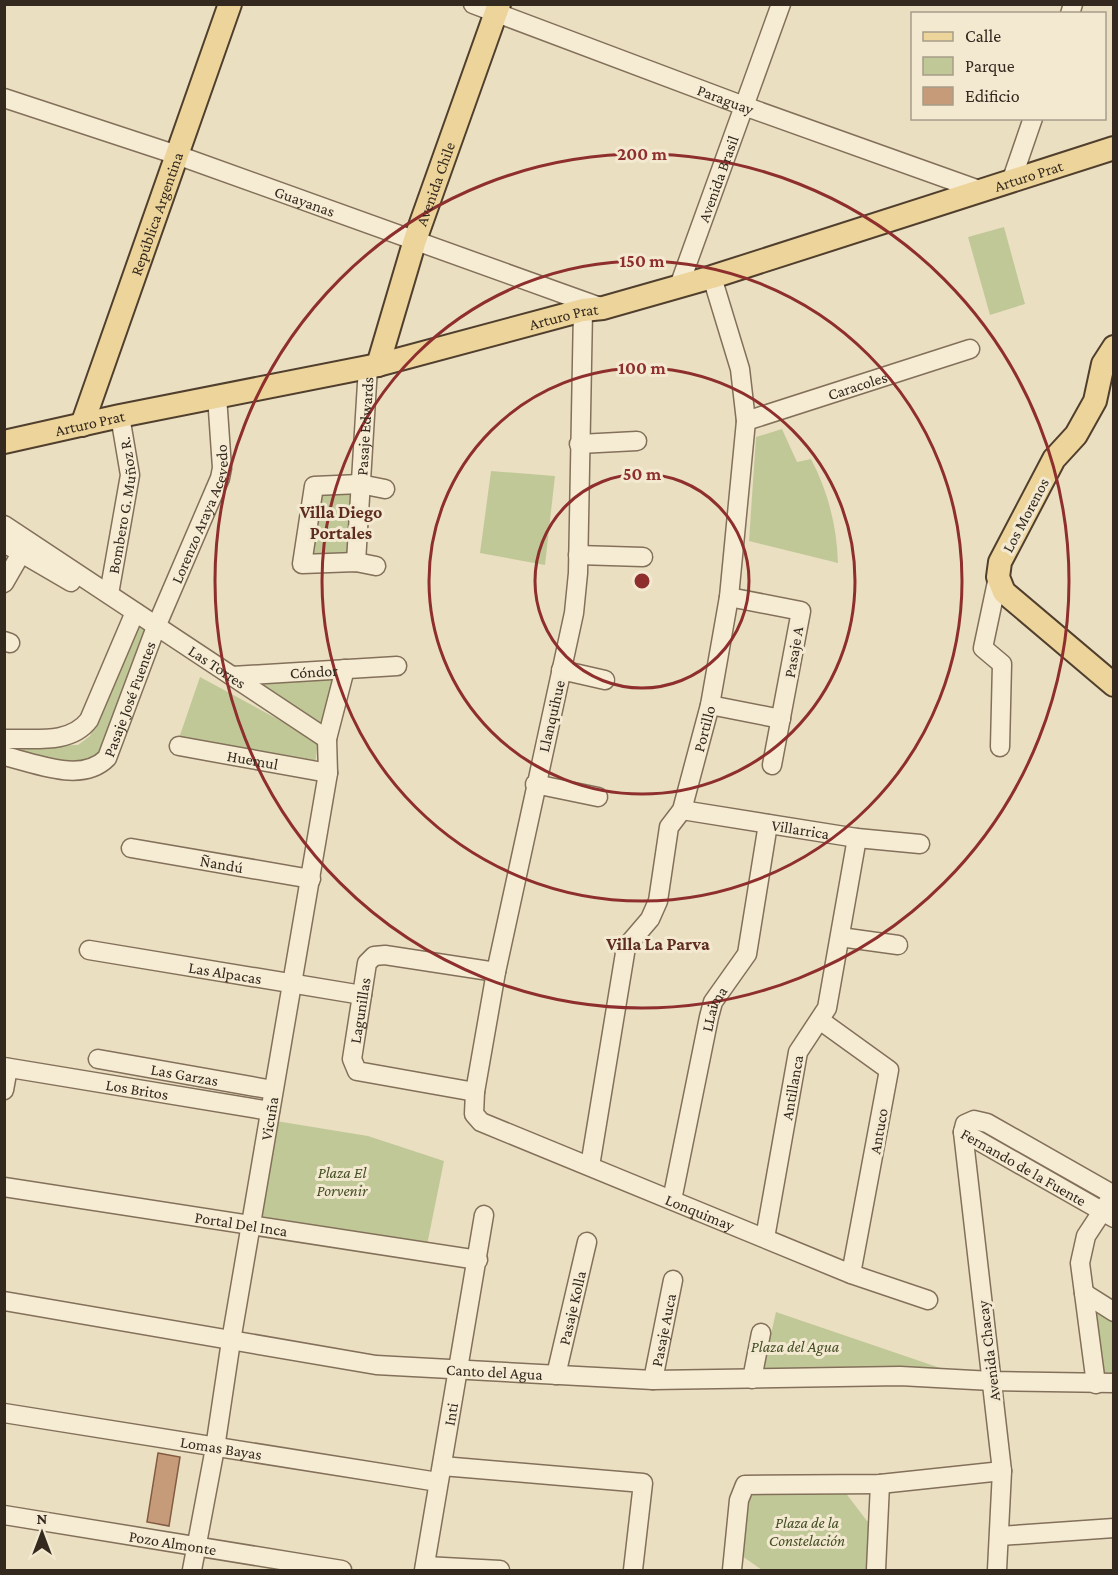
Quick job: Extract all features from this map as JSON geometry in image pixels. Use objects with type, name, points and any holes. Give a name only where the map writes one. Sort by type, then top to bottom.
[{"type":"main road","name":"República Argentina","points":[[82,425],[230,4]]},
{"type":"main road","name":"Avenida Chile","points":[[373,366],[498,9]]},
{"type":"main road","name":"Arturo Prat","points":[[4,442],[217,396],[373,366],[593,309],[712,277],[1113,148]]},
{"type":"main road","name":"Los Morenos","points":[[998,578],[1000,562],[1054,459],[1076,435],[1095,401],[1103,364],[1113,347]]},
{"type":"main road","points":[[998,578],[1004,592],[1113,685]]},
{"type":"street","name":"Paraguay","points":[[472,4],[498,9],[744,106],[979,190]]},
{"type":"street","name":"Avenida Brasil","points":[[679,286],[781,4]]},
{"type":"street","name":"Guayanas","points":[[4,98],[177,154],[416,240],[593,309]]},
{"type":"street","points":[[1012,179],[1032,120]]},
{"type":"street","name":"Portillo","points":[[590,1166],[626,947],[650,919],[658,901],[669,826],[682,810],[710,705],[729,597],[746,421],[740,369],[712,277]]},
{"type":"street","name":"Llanquihue","points":[[475,1117],[473,1109],[475,1092],[496,972],[574,613],[578,555],[579,444],[593,309]]},
{"type":"street","name":"Caracoles","points":[[746,421],[970,349]]},
{"type":"street","name":"Pasaje Edwards","points":[[356,562],[360,484],[373,366]]},
{"type":"street","name":"Lorenzo Araya Acevedo","points":[[156,627],[220,478],[222,468],[217,396]]},
{"type":"street","name":"Bombero G. Muñoz R.","points":[[109,594],[130,475],[120,416]]},
{"type":"street","points":[[579,444],[637,441]]},
{"type":"street","name":"Pasaje Edwards","points":[[376,566],[356,562],[303,564],[314,486],[360,484],[385,489]]},
{"type":"street","name":"Las Torres","points":[[4,525],[25,547],[109,594],[327,739]]},
{"type":"street","name":"Las Torres","points":[[4,543],[25,547]]},
{"type":"street","points":[[4,583],[25,547]]},
{"type":"street","points":[[578,555],[643,557]]},
{"type":"street","points":[[998,578],[982,648],[1002,664],[1000,747]]},
{"type":"street","name":"Pasaje A","points":[[729,597],[801,611],[772,765]]},
{"type":"street","points":[[4,739],[68,736],[81,730],[89,720],[135,612]]},
{"type":"street","name":"Pasaje José Fuentes","points":[[4,756],[69,771],[89,771],[99,766],[107,758],[156,627]]},
{"type":"street","name":"Cóndor","points":[[232,676],[397,666]]},
{"type":"street","name":"Vicuña","points":[[192,1570],[215,1448],[273,1090],[311,879],[328,773],[327,739],[345,669]]},
{"type":"street","points":[[561,670],[605,680]]},
{"type":"street","points":[[710,705],[781,719]]},
{"type":"street","name":"Huemul","points":[[179,746],[328,773]]},
{"type":"street","points":[[536,784],[598,797]]},
{"type":"street","name":"Villarrica","points":[[682,810],[857,838],[920,844]]},
{"type":"street","name":"LLaima","points":[[672,1200],[713,1002],[747,954],[768,824]]},
{"type":"street","name":"Antillanca","points":[[765,1238],[798,1052],[821,1021],[827,1008],[857,838]]},
{"type":"street","name":"Ñandú","points":[[131,848],[311,879]]},
{"type":"street","points":[[840,938],[897,945]]},
{"type":"street","name":"Las Alpacas","points":[[89,950],[362,995]]},
{"type":"street","name":"Lagunillas","points":[[475,1092],[357,1071],[352,1059],[367,963],[374,956],[385,955],[496,972]]},
{"type":"street","name":"Antuco","points":[[821,1021],[889,1070],[851,1274]]},
{"type":"street","name":"Las Garzas","points":[[98,1059],[273,1090]]},
{"type":"street","points":[[4,1090],[6,1067]]},
{"type":"street","name":"Los Britos","points":[[6,1067],[270,1111]]},
{"type":"street","name":"Lonquimay","points":[[475,1117],[481,1122],[851,1274],[928,1300]]},
{"type":"street","name":"Fernando de la Fuente","points":[[1108,1214],[963,1132],[965,1124],[974,1120],[987,1123],[1113,1195]]},
{"type":"street","name":"Avenida Chacay","points":[[963,1132],[1002,1471],[998,1570]]},
{"type":"street","name":"Portal Del Inca","points":[[4,1187],[250,1227],[478,1260]]},
{"type":"street","points":[[1105,1383],[1084,1293],[1080,1263],[1081,1246],[1108,1214],[1113,1195]]},
{"type":"street","name":"Inti","points":[[424,1568],[484,1215]]},
{"type":"street","name":"Pasaje Kolla","points":[[556,1375],[587,1242]]},
{"type":"street","name":"Pasaje Auca","points":[[653,1380],[673,1280]]},
{"type":"street","points":[[1084,1293],[1113,1312]]},
{"type":"street","name":"Canto del Agua","points":[[4,1301],[376,1365],[653,1380],[900,1376],[992,1382],[1105,1383]]},
{"type":"street","points":[[752,1379],[761,1333]]},
{"type":"street","name":"Lomas Bayas","points":[[4,1413],[215,1448],[440,1474],[642,1483],[633,1570]]},
{"type":"street","points":[[732,1570],[739,1500],[745,1485],[880,1484],[1002,1471]]},
{"type":"street","points":[[876,1570],[880,1484]]},
{"type":"street","name":"Pozo Almonte","points":[[4,1515],[342,1570]]},
{"type":"street","points":[[1000,1536],[1113,1528]]},
{"type":"street","points":[[424,1568],[500,1570]]},
{"type":"green space","points":[[1004,227],[1025,304],[990,315],[968,237]]},
{"type":"green space","points":[[782,429],[797,462],[811,459],[822,484],[834,523],[838,563],[749,541],[756,437]]},
{"type":"green space","points":[[491,471],[555,476],[545,565],[480,553]]},
{"type":"green space","points":[[319,491],[350,493],[347,558],[307,559]]},
{"type":"green space","points":[[135,622],[150,628],[101,754],[91,760],[67,763],[5,749],[5,746],[78,745],[90,736]]},
{"type":"green space","points":[[335,674],[326,727],[253,682]]},
{"type":"green space","points":[[200,677],[318,741],[315,765],[179,738]]},
{"type":"green space","name":"Plaza El Porvenir","points":[[276,1121],[368,1136],[444,1161],[427,1245],[260,1218]]},
{"type":"green space","points":[[1087,1300],[1113,1316],[1113,1378],[1098,1379]]},
{"type":"green space","name":"Plaza del Agua","points":[[776,1312],[952,1372],[762,1373]]},
{"type":"green space","name":"Plaza de la Constelación","points":[[845,1492],[867,1521],[873,1524],[871,1570],[762,1570],[742,1556],[749,1495]]},
{"type":"building","points":[[158,1453],[180,1457],[169,1526],[147,1522]]},
{"type":"district","name":"Villa Diego Portales","points":[[341,522]]},
{"type":"district","name":"Villa La Parva","points":[[658,944]]}]
